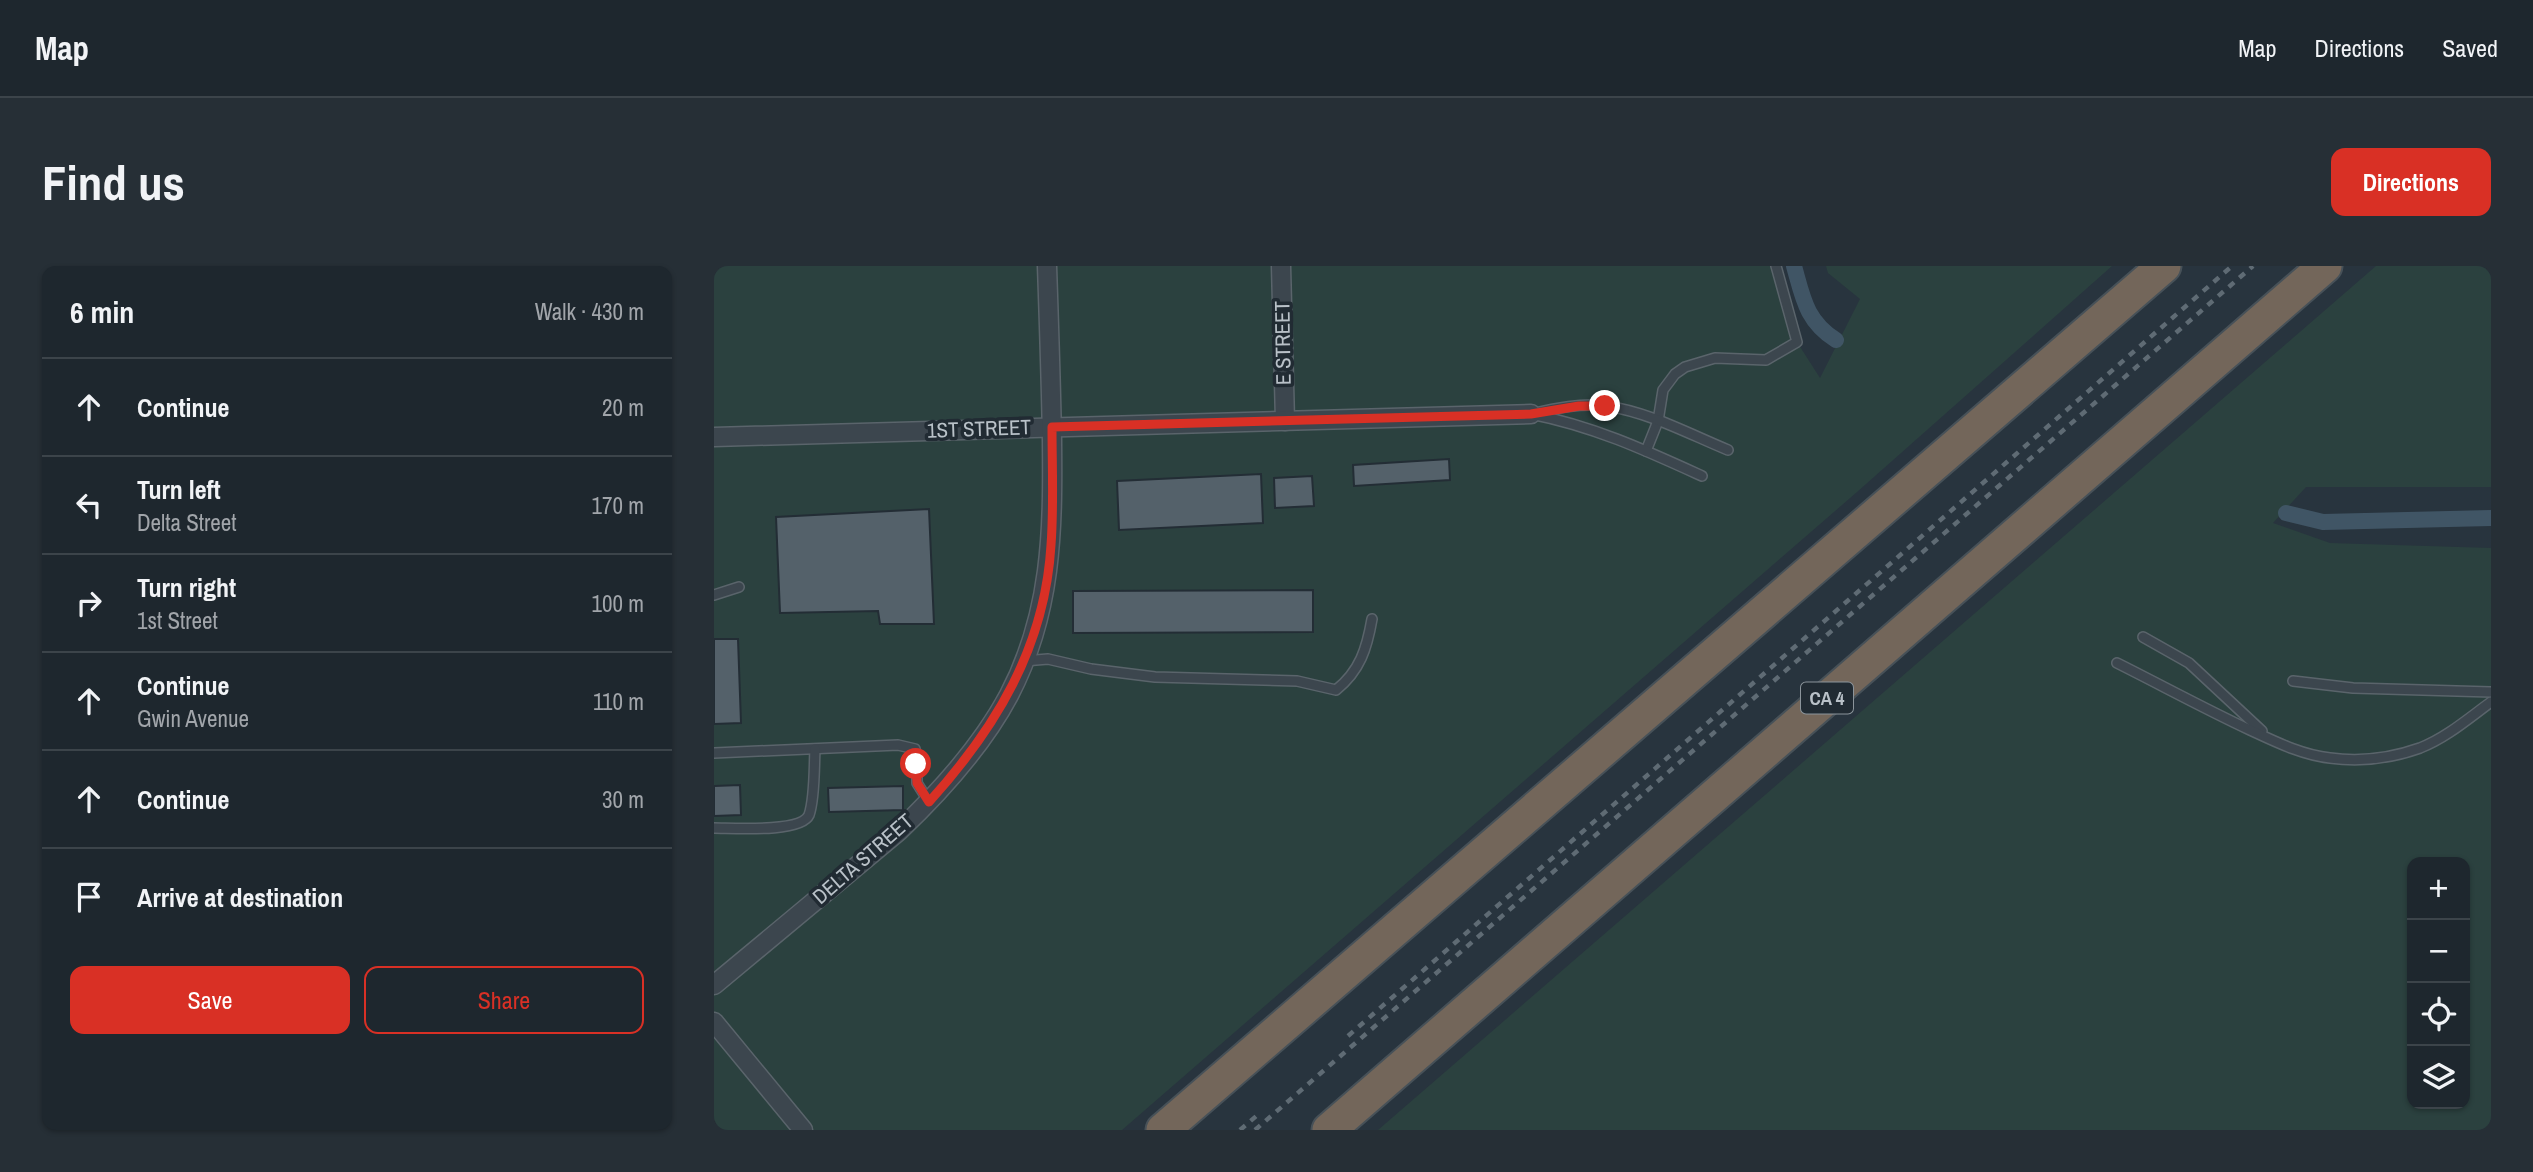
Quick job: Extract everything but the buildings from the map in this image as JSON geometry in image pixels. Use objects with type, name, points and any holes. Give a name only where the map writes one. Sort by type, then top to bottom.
[{"type":"highway","points":[[1163,1130],[2164,266]]},
{"type":"highway","name":"CA 4","points":[[1329,1130],[2325,266]]},
{"type":"street","name":"DELTA STREET","points":[[714,985],[899,831],[929,802],[994,721],[1010,693],[1036,627],[1046,589],[1051,547],[1052,427],[1047,266]]},
{"type":"street","name":"E STREET","points":[[1281,266],[1285,421]]},
{"type":"street","name":"1ST STREET","points":[[714,437],[1531,414]]},
{"type":"street","points":[[714,1022],[803,1130]]},
{"type":"lane","points":[[1646,451],[1658,421],[1663,390],[1675,374],[1685,367],[1715,358],[1766,360],[1797,342],[1776,266]]},
{"type":"lane","points":[[1531,414],[1579,406],[1605,406],[1658,421],[1728,450]]},
{"type":"lane","points":[[1531,414],[1569,421],[1599,431],[1702,476]]},
{"type":"lane","points":[[714,595],[739,587]]},
{"type":"lane","points":[[1024,661],[1048,659],[1091,669],[1155,677],[1297,681],[1336,690],[1347,682],[1359,666],[1367,645],[1372,619]]},
{"type":"lane","points":[[2143,637],[2189,663],[2271,739]]},
{"type":"lane","points":[[2117,663],[2202,708],[2271,739],[2298,751],[2329,758],[2359,760],[2389,757],[2421,747],[2449,732],[2491,702]]},
{"type":"lane","points":[[2293,681],[2353,688],[2491,692]]},
{"type":"lane","points":[[714,753],[898,746],[915,749],[917,783],[929,802]]},
{"type":"lane","points":[[714,828],[785,827],[802,822],[808,817],[811,804],[815,749]]},
{"type":"green space","points":[[714,266],[1776,266],[1797,342],[1820,378],[1860,299],[1828,273],[1826,266],[2112,266],[1857,492],[1122,1130],[714,1130]]},
{"type":"green space","points":[[2376,266],[2491,266],[2491,487],[2306,487],[2273,523],[2330,543],[2491,548],[2491,1130],[1378,1130]]},
{"type":"waterway","points":[[1794,266],[1803,298],[1812,317],[1836,340]]},
{"type":"waterway","points":[[2286,513],[2323,522],[2491,518]]},
{"type":"railway","points":[[1348,1036],[2232,266]]},
{"type":"railway","points":[[1255,1130],[2253,266]]},
{"type":"railway","points":[[1240,1130],[1261,1112]]},
{"type":"route","points":[[916,764],[917,783],[929,802],[994,721],[1024,661],[1046,589],[1051,547],[1052,427],[1531,414],[1557,408],[1605,406]]}]
